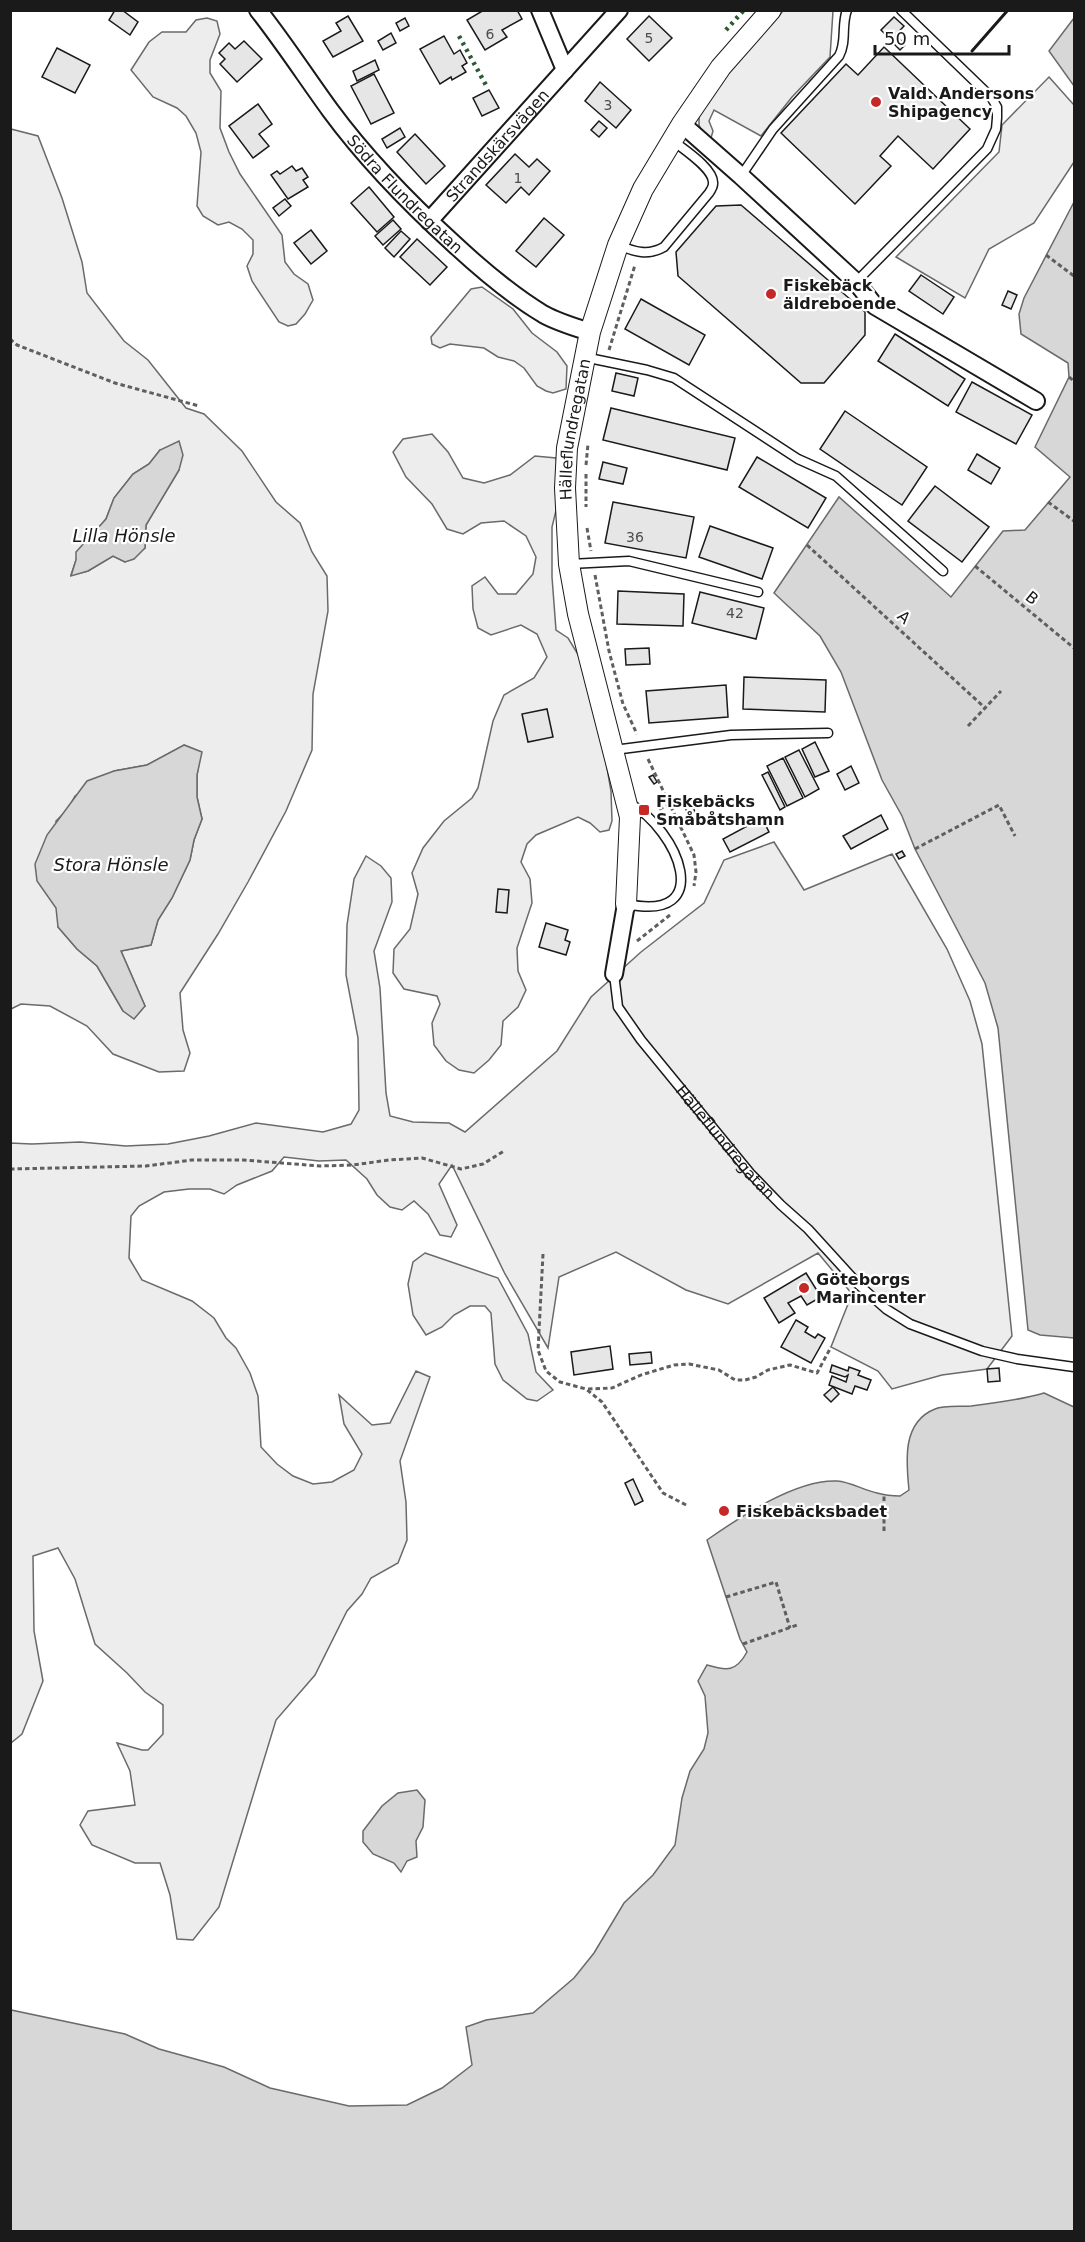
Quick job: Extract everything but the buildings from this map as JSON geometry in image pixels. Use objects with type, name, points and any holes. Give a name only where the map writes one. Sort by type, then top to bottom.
[{"type":"street","name":"Södra Flundregatan","points":[[258,10],[288,48],[330,111],[367,158],[429,222],[496,283],[545,315],[590,332]]},
{"type":"street","points":[[540,10],[565,70]]},
{"type":"street","name":"Strandskärsvägen","points":[[429,222],[619,10]]},
{"type":"street","name":"Hälleflundregatan","points":[[614,974],[626,904],[631,833],[627,802],[578,614],[569,564],[565,499],[567,448],[590,332],[618,245],[648,178],[721,68],[771,10]]},
{"type":"street","points":[[677,132],[741,176],[856,282],[875,306],[1036,401]]},
{"type":"lane","points":[[741,176],[773,129],[840,56],[844,47],[844,17],[847,10]]},
{"type":"lane","points":[[856,282],[967,172],[987,149],[996,129],[997,107],[991,97],[902,10]]},
{"type":"lane","points":[[618,245],[639,253],[656,251],[664,247],[709,193],[713,183],[712,176],[677,132]]},
{"type":"lane","points":[[584,357],[674,378],[798,459],[836,476],[943,571]]},
{"type":"lane","points":[[569,564],[629,561],[758,592]]},
{"type":"lane","points":[[614,750],[731,735],[828,732]]},
{"type":"lane","points":[[626,904],[658,907],[671,900],[678,890],[682,871],[672,846],[660,828],[644,810],[627,802]]},
{"type":"lane","name":"Hälleflundregatan","points":[[614,974],[618,1007],[641,1040],[750,1173],[808,1229],[859,1285],[886,1309],[910,1324],[982,1351],[1017,1359],[1074,1367]]},
{"type":"path","points":[[606,361],[615,325],[639,253]]},
{"type":"path","points":[[1046,255],[1074,276]]},
{"type":"path","points":[[10,339],[17,345],[115,384],[199,406]]},
{"type":"path","points":[[1069,377],[1074,381]]},
{"type":"path","points":[[586,512],[589,438]]},
{"type":"path","points":[[1048,502],[1074,521]]},
{"type":"path","points":[[586,522],[609,651],[621,694],[642,747],[694,855],[696,872],[694,890]]},
{"type":"path","name":"A","points":[[807,545],[984,707]]},
{"type":"path","name":"B","points":[[975,566],[1074,648]]},
{"type":"path","points":[[968,726],[1001,691]]},
{"type":"path","points":[[659,809],[670,805]]},
{"type":"path","points":[[915,849],[999,805],[1015,836]]},
{"type":"path","points":[[633,945],[674,912]]},
{"type":"path","points":[[10,1169],[146,1166],[192,1160],[243,1160],[320,1167],[422,1158],[461,1169],[483,1164],[504,1151]]},
{"type":"path","points":[[543,1254],[538,1350],[546,1371],[560,1382],[586,1389],[612,1388],[641,1375],[674,1365],[689,1364],[718,1370],[735,1380],[745,1380],[768,1370],[790,1365],[818,1373],[831,1347]]},
{"type":"path","points":[[586,1389],[602,1402],[663,1493],[688,1506]]},
{"type":"path","points":[[884,1494],[884,1531]]},
{"type":"path","points":[[726,1597],[776,1582],[790,1628]]},
{"type":"path","points":[[743,1644],[797,1625]]},
{"type":"shaded area","points":[[783,11],[833,11],[830,57],[792,97],[761,136],[714,110],[709,121],[713,131],[711,138],[703,134],[699,125],[699,114],[743,53]]},
{"type":"shaded area","points":[[207,18],[217,21],[220,34],[210,60],[210,73],[221,91],[220,128],[229,152],[240,174],[282,235],[285,262],[294,274],[308,284],[313,300],[296,324],[288,326],[279,322],[252,281],[247,266],[253,254],[253,240],[242,229],[229,222],[218,225],[203,216],[197,206],[201,152],[196,133],[186,116],[177,108],[153,97],[131,70],[149,42],[162,32],[186,32],[196,20]]},
{"type":"shaded area","points":[[1049,77],[1074,105],[1074,162],[1034,223],[989,249],[965,298],[896,257],[999,152],[1002,125]]},
{"type":"shaded area","points":[[11,129],[38,136],[62,198],[82,262],[87,293],[124,341],[148,360],[186,408],[204,414],[242,451],[276,502],[300,523],[312,552],[327,576],[328,611],[313,694],[312,750],[286,811],[248,882],[180,993],[183,1030],[190,1053],[184,1071],[159,1072],[113,1054],[87,1026],[50,1006],[21,1004],[11,1009]],"holes":[[[160,450],[179,470],[146,525],[145,548],[125,562],[113,556],[88,571],[71,575],[76,560],[106,519],[114,498],[133,474],[149,464]],[[184,745],[201,752],[197,775],[197,797],[202,819],[190,860],[172,898],[158,920],[151,945],[121,951],[145,1006],[123,1011],[97,966],[77,949],[58,927],[56,821],[68,809],[75,796],[114,771],[147,765]]]},
{"type":"shaded area","points":[[482,287],[513,309],[532,333],[557,352],[567,366],[566,389],[553,393],[546,391],[537,386],[524,368],[514,361],[498,357],[484,348],[450,344],[440,348],[432,344],[431,337],[471,289]]},
{"type":"shaded area","points":[[432,434],[448,452],[463,478],[484,483],[510,475],[535,456],[556,458],[561,490],[552,527],[552,577],[556,630],[568,638],[579,656],[603,745],[611,791],[612,821],[609,830],[600,832],[590,823],[578,817],[536,835],[527,844],[521,862],[530,879],[532,903],[517,948],[518,971],[526,990],[518,1007],[503,1021],[501,1045],[474,1073],[459,1070],[446,1061],[434,1045],[432,1023],[440,1004],[437,996],[404,989],[393,973],[394,949],[410,929],[418,894],[412,873],[423,848],[444,821],[472,798],[478,788],[493,721],[504,695],[534,678],[547,657],[537,634],[521,625],[491,635],[478,628],[473,609],[472,586],[485,577],[498,594],[516,594],[533,574],[536,557],[526,536],[504,521],[481,523],[463,534],[447,529],[432,504],[406,477],[393,452],[403,439]]},
{"type":"shaded area","points":[[774,842],[804,890],[892,854],[947,949],[970,1001],[982,1044],[1012,1336],[987,1369],[942,1375],[892,1389],[878,1371],[831,1347],[852,1294],[818,1253],[728,1304],[686,1290],[616,1252],[559,1277],[548,1348],[505,1274],[452,1165],[439,1184],[457,1225],[451,1237],[440,1235],[428,1214],[414,1201],[402,1210],[390,1207],[377,1195],[367,1179],[346,1160],[319,1161],[284,1157],[272,1171],[237,1185],[224,1194],[210,1189],[164,1192],[139,1206],[131,1216],[129,1258],[142,1280],[192,1301],[214,1318],[226,1338],[236,1348],[250,1373],[258,1396],[261,1447],[277,1464],[293,1476],[313,1484],[332,1482],[354,1470],[362,1454],[344,1424],[339,1395],[372,1425],[390,1423],[416,1371],[430,1377],[400,1461],[406,1502],[407,1540],[398,1563],[371,1578],[362,1594],[347,1611],[315,1675],[276,1720],[219,1907],[193,1940],[177,1939],[170,1895],[160,1863],[135,1863],[92,1845],[80,1825],[88,1811],[135,1805],[130,1771],[117,1743],[148,1750],[163,1734],[163,1705],[145,1692],[95,1644],[75,1579],[58,1548],[33,1556],[34,1631],[43,1681],[22,1734],[11,1743],[10,1143],[80,1142],[126,1146],[168,1144],[256,1123],[323,1132],[351,1124],[359,1110],[358,1038],[346,975],[347,925],[354,879],[366,856],[381,866],[391,878],[392,902],[374,951],[380,988],[386,1093],[390,1116],[413,1122],[449,1123],[465,1132],[557,1051],[591,997],[641,952],[704,903],[724,860]]},
{"type":"shaded area","points":[[425,1253],[498,1278],[528,1334],[536,1372],[553,1390],[537,1401],[527,1399],[503,1380],[495,1364],[491,1313],[485,1306],[470,1306],[454,1315],[442,1327],[426,1335],[413,1315],[408,1284],[413,1262]]},
{"type":"water","points":[[1074,18],[1074,86],[1049,51]]},
{"type":"water","points":[[1074,202],[1074,1338],[1040,1335],[1028,1330],[998,1028],[985,983],[882,780],[841,672],[820,636],[774,593],[839,497],[951,597],[1003,531],[1025,530],[1070,477],[1035,447],[1069,377],[1068,363],[1021,334],[1019,314],[1024,298]]},
{"type":"water","name":"Lilla Hönsle","points":[[179,441],[183,455],[179,470],[146,525],[145,548],[134,559],[125,562],[113,556],[88,571],[71,576],[76,552],[106,519],[114,498],[133,474],[149,464],[160,450]]},
{"type":"water","name":"Stora Hönsle","points":[[184,745],[202,752],[197,775],[197,797],[202,819],[190,860],[172,898],[158,920],[151,945],[121,951],[145,1006],[134,1019],[123,1011],[97,966],[77,949],[58,927],[56,908],[37,881],[35,864],[47,835],[87,781],[114,771],[147,765]]},
{"type":"water","points":[[1044,1393],[1074,1407],[1074,2231],[11,2231],[11,2010],[125,2034],[159,2049],[224,2067],[270,2088],[349,2106],[407,2105],[442,2088],[472,2065],[466,2027],[486,2020],[533,2013],[574,1978],[594,1953],[624,1903],[653,1875],[675,1845],[682,1798],[690,1771],[704,1749],[708,1733],[705,1696],[698,1681],[707,1665],[730,1668],[739,1663],[747,1652],[740,1639],[707,1540],[769,1501],[804,1486],[821,1482],[837,1481],[880,1494],[900,1496],[909,1490],[907,1455],[911,1433],[924,1415],[943,1407],[990,1404]]},
{"type":"water","points":[[417,1790],[425,1800],[423,1827],[416,1841],[417,1857],[407,1861],[401,1872],[394,1863],[373,1854],[363,1842],[363,1831],[382,1806],[398,1793]]},
{"type":"hedge","points":[[726,30],[744,10]]},
{"type":"hedge","points":[[459,36],[487,87]]},
{"type":"wall","points":[[972,51],[1008,10]]},
{"type":"place","name":"Vald. Andersons Shipagency","points":[[876,102]]},
{"type":"place","name":"Fiskebäck äldreboende","points":[[771,294]]},
{"type":"place","name":"Fiskebäcks Småbåtshamn","points":[[644,810]]},
{"type":"place","name":"Göteborgs Marincenter","points":[[804,1288]]},
{"type":"place","name":"Fiskebäcksbadet","points":[[724,1511]]}]
